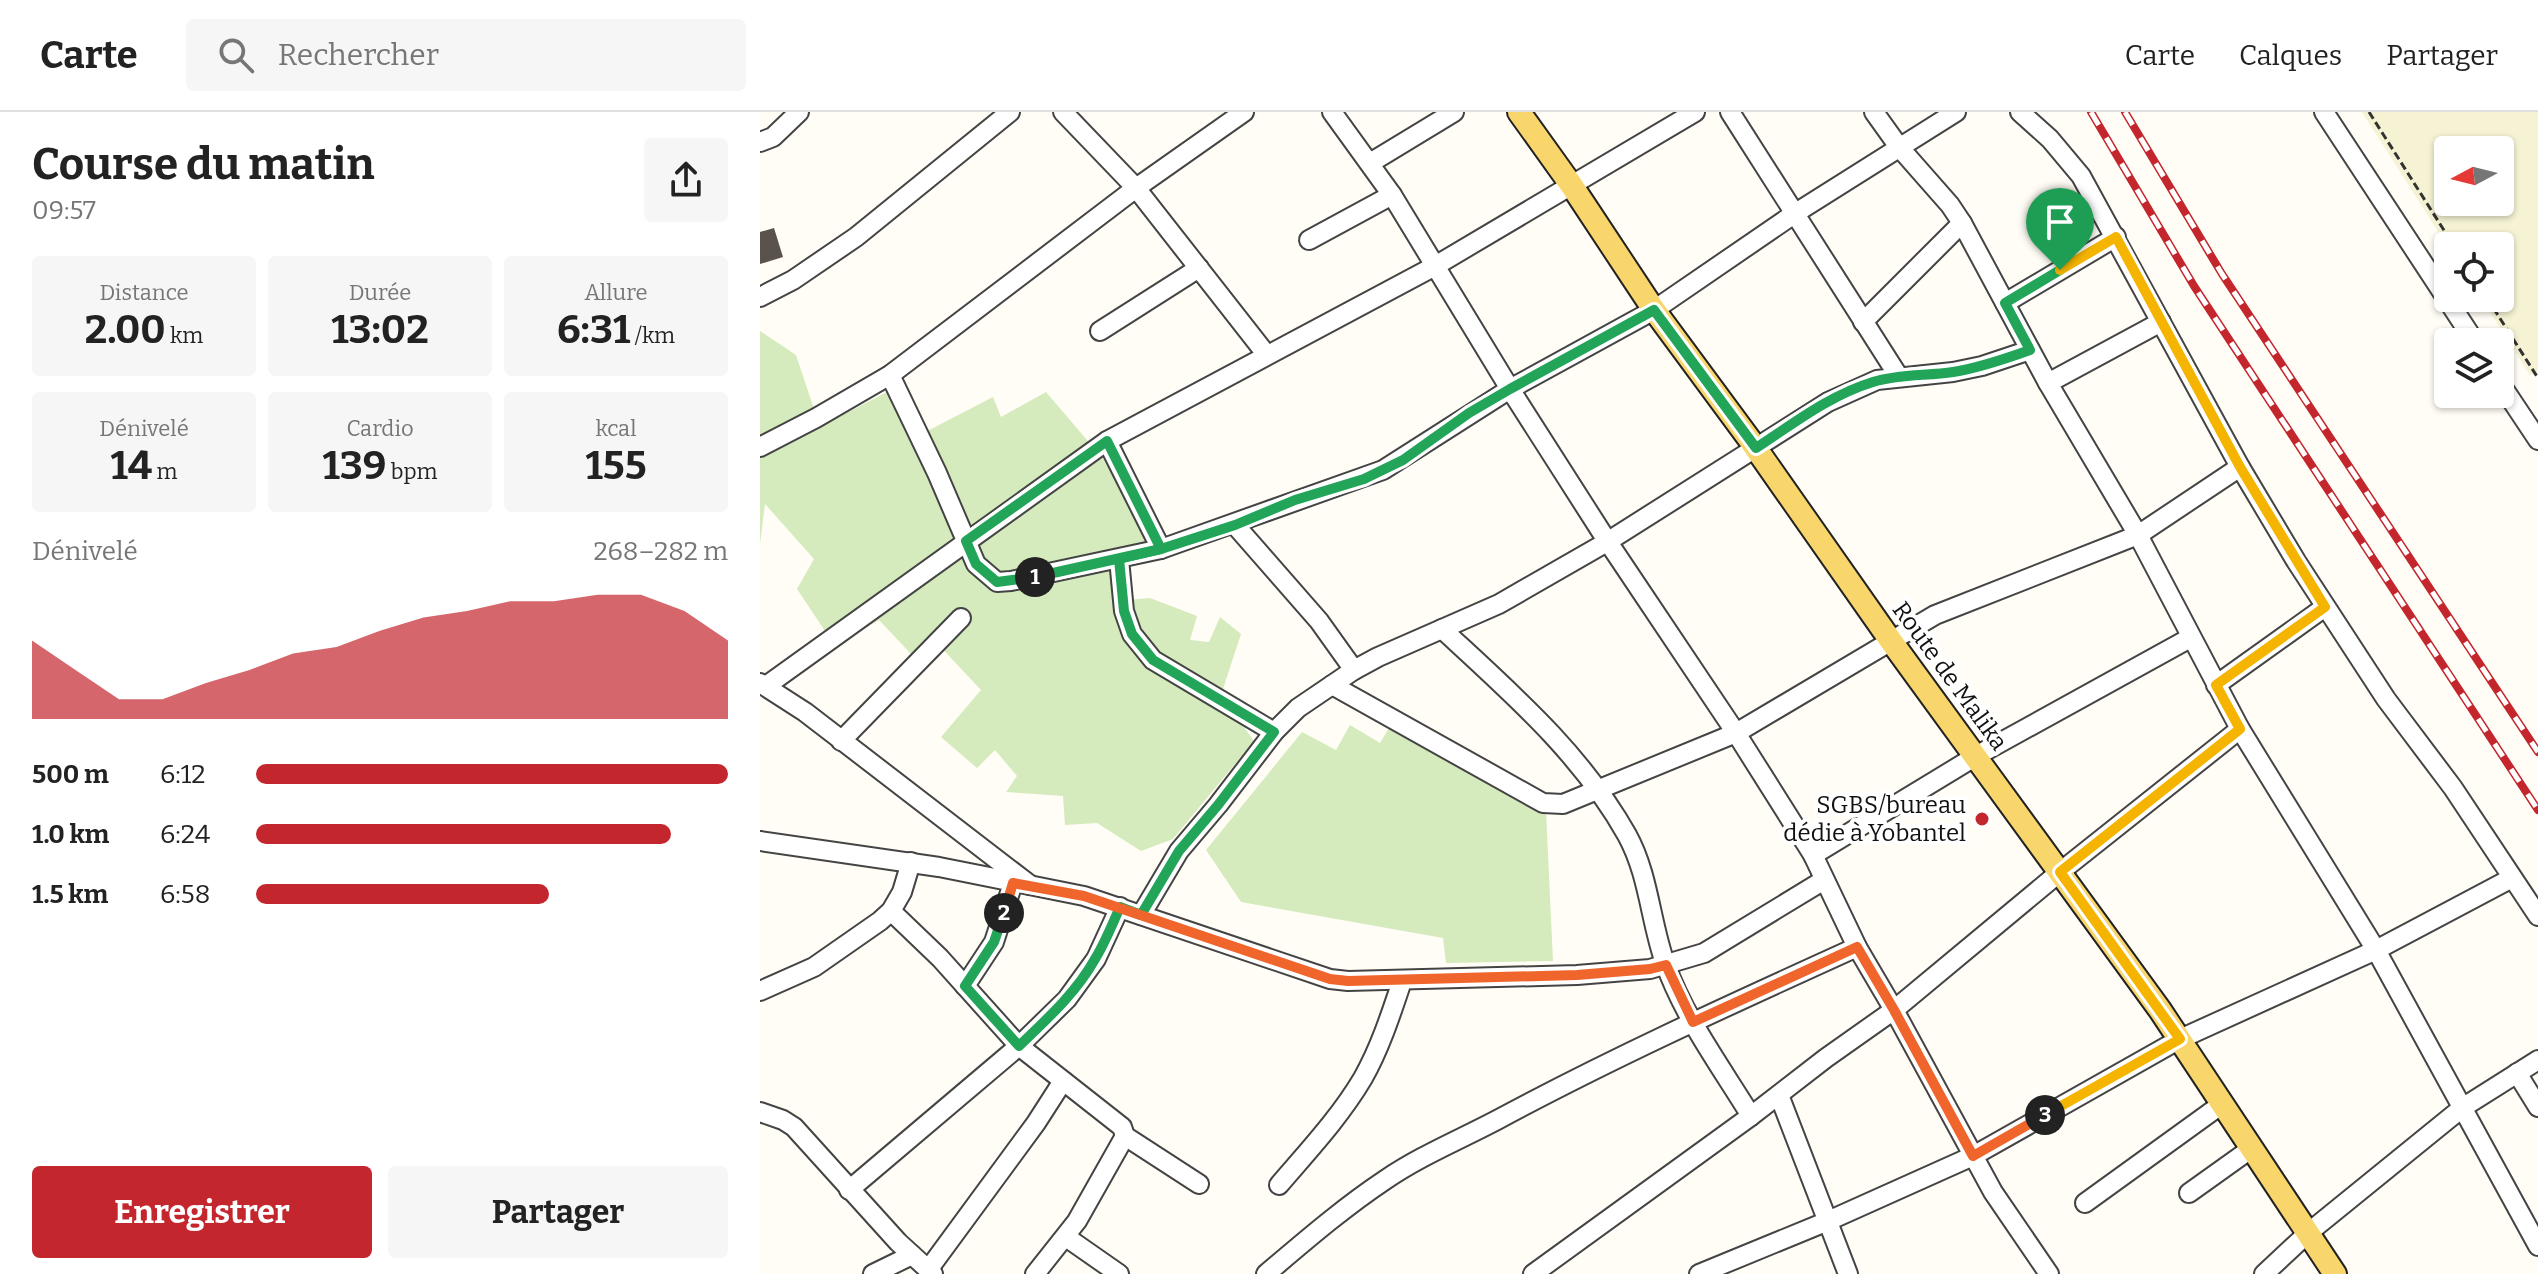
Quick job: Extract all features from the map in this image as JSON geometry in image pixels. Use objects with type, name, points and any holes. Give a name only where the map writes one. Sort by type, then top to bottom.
[{"type":"main road","name":"Route de Malika","points":[[1519,112],[1654,310],[2180,1039],[2335,1274]]},
{"type":"street","points":[[760,142],[773,137],[799,112]]},
{"type":"street","points":[[760,297],[793,280],[856,237],[1010,112]]},
{"type":"street","points":[[1063,112],[1136,188],[1266,354]]},
{"type":"street","points":[[760,447],[890,375],[1136,188],[1244,112]]},
{"type":"street","points":[[1332,112],[1392,195],[1607,542],[1736,733],[1813,855],[1857,947],[2000,1205],[2043,1272]]},
{"type":"street","points":[[1370,163],[1454,112]]},
{"type":"street","points":[[1022,884],[805,712],[763,684],[1107,441],[1435,266],[1695,112]]},
{"type":"street","points":[[1730,112],[1899,377]]},
{"type":"street","points":[[1874,112],[1962,223],[2048,383],[2138,535],[2240,729],[2376,950],[2538,1246]]},
{"type":"street","points":[[890,375],[976,564],[997,582],[1161,549],[1383,470],[1510,389],[1654,310],[1794,214],[1956,112]]},
{"type":"street","points":[[2020,112],[2050,139],[2081,176],[2240,467],[2325,607],[2406,728],[2453,788],[2538,916]]},
{"type":"street","points":[[2040,112],[2050,139]]},
{"type":"street","points":[[2324,112],[2466,328]]},
{"type":"street","points":[[1309,240],[1392,195]]},
{"type":"street","points":[[1863,322],[1962,223]]},
{"type":"street","points":[[2005,303],[2116,237]]},
{"type":"street","points":[[1100,331],[1199,268]]},
{"type":"street","points":[[2048,383],[2161,322]]},
{"type":"street","points":[[1141,915],[1179,851],[1274,732],[1298,708],[1354,670],[1499,604],[1607,542],[1828,402],[1864,385],[1982,366],[2030,350]]},
{"type":"street","points":[[2514,404],[2538,440]]},
{"type":"street","points":[[1107,441],[1161,549]]},
{"type":"street","points":[[1332,685],[1543,803],[1563,804],[1736,733],[1935,615],[2138,535],[2240,467]]},
{"type":"street","points":[[1235,525],[1319,621],[1354,670]]},
{"type":"street","points":[[1119,559],[1128,623],[1132,634],[1153,660],[1274,732]]},
{"type":"street","points":[[2216,685],[2325,607]]},
{"type":"street","points":[[841,741],[961,618]]},
{"type":"street","points":[[1442,629],[1531,712],[1599,789],[1640,861],[1666,965],[1693,1022],[1751,1116]]},
{"type":"street","points":[[1813,855],[1976,756],[2190,638]]},
{"type":"street","points":[[1533,1274],[1894,1010],[2060,872],[2240,729]]},
{"type":"street","points":[[760,841],[911,862],[1084,896],[1330,979],[1361,982],[1577,975],[1650,969],[1704,953],[1824,880]]},
{"type":"street","points":[[760,991],[814,967],[891,911],[902,892],[911,862]]},
{"type":"street","points":[[1699,1274],[1973,1156],[2180,1039],[2376,950],[2512,878]]},
{"type":"street","points":[[965,986],[994,942],[1022,884]]},
{"type":"street","points":[[849,1190],[1019,1046],[1059,1007],[1096,959],[1120,907]]},
{"type":"street","points":[[891,911],[1019,1046],[1122,1127],[1125,1136],[1199,1184]]},
{"type":"street","points":[[1266,1274],[1347,1206],[1387,1178],[1546,1093],[1857,947]]},
{"type":"street","points":[[1279,1185],[1346,1104],[1363,1078],[1381,1042],[1402,981]]},
{"type":"street","points":[[2264,1274],[2308,1233],[2462,1108],[2538,1060]]},
{"type":"street","points":[[2517,1073],[2538,1107]]},
{"type":"street","points":[[760,1112],[794,1127],[849,1190],[930,1272],[1063,1081]]},
{"type":"street","points":[[1779,1095],[1848,1274]]},
{"type":"street","points":[[2085,1203],[2222,1104]]},
{"type":"street","points":[[1035,1274],[1066,1237],[1125,1136]]},
{"type":"street","points":[[2189,1193],[2252,1148]]},
{"type":"street","points":[[1066,1237],[1119,1274]]},
{"type":"street","points":[[873,1274],[912,1255]]},
{"type":"path","points":[[2369,112],[2445,232]]},
{"type":"path","points":[[2496,312],[2538,378]]},
{"type":"shaded area","points":[[2362,112],[2538,112],[2538,371],[2530,375],[2514,350],[2514,328],[2500,328],[2490,312],[2514,312],[2514,232],[2438,232]]},
{"type":"green space","points":[[760,331],[796,355],[820,427],[887,392],[910,440],[993,397],[1001,417],[1046,392],[1104,460],[1155,553],[1109,566],[1115,601],[1150,598],[1197,616],[1190,640],[1209,642],[1220,617],[1241,634],[1221,695],[1254,741],[1173,839],[1141,851],[1097,823],[1065,825],[1063,796],[1006,792],[1017,776],[995,750],[977,768],[941,737],[981,690],[935,641],[911,654],[879,620],[835,646],[797,589],[814,559],[765,504],[760,544]]},
{"type":"green space","points":[[1350,725],[1380,743],[1389,728],[1546,811],[1553,961],[1446,963],[1443,938],[1241,902],[1206,850],[1302,732],[1336,750]]},
{"type":"building","points":[[774,228],[783,257],[760,264],[760,232]]},
{"type":"railway","points":[[2091,112],[2194,286],[2538,810]]},
{"type":"railway","points":[[2125,112],[2222,274],[2538,752]]},
{"type":"place","name":"SGBS/bureau dédie à Yobantel","points":[[1982,819]]},
{"type":"route","points":[[2060,270],[2005,303],[2030,350],[1953,372],[1877,380],[1828,402],[1756,448],[1654,310],[1510,389],[1469,413],[1403,460],[1364,479],[1295,500],[1235,525],[1161,549],[1011,581],[997,582],[987,575],[976,564],[966,541],[1107,441],[1161,549],[1119,559],[1124,611],[1132,634],[1153,660],[1274,732],[1179,851],[1141,915],[1120,907],[1096,959],[1079,983],[1019,1046],[965,986],[994,942],[1013,883],[1084,896],[1120,907],[1141,915],[1330,979],[1402,981],[1577,975],[1666,965],[1693,1022],[1857,947],[1973,1156],[2180,1039],[2060,872],[2240,729],[2216,685],[2325,607],[2240,467],[2116,237],[2060,270]]}]
